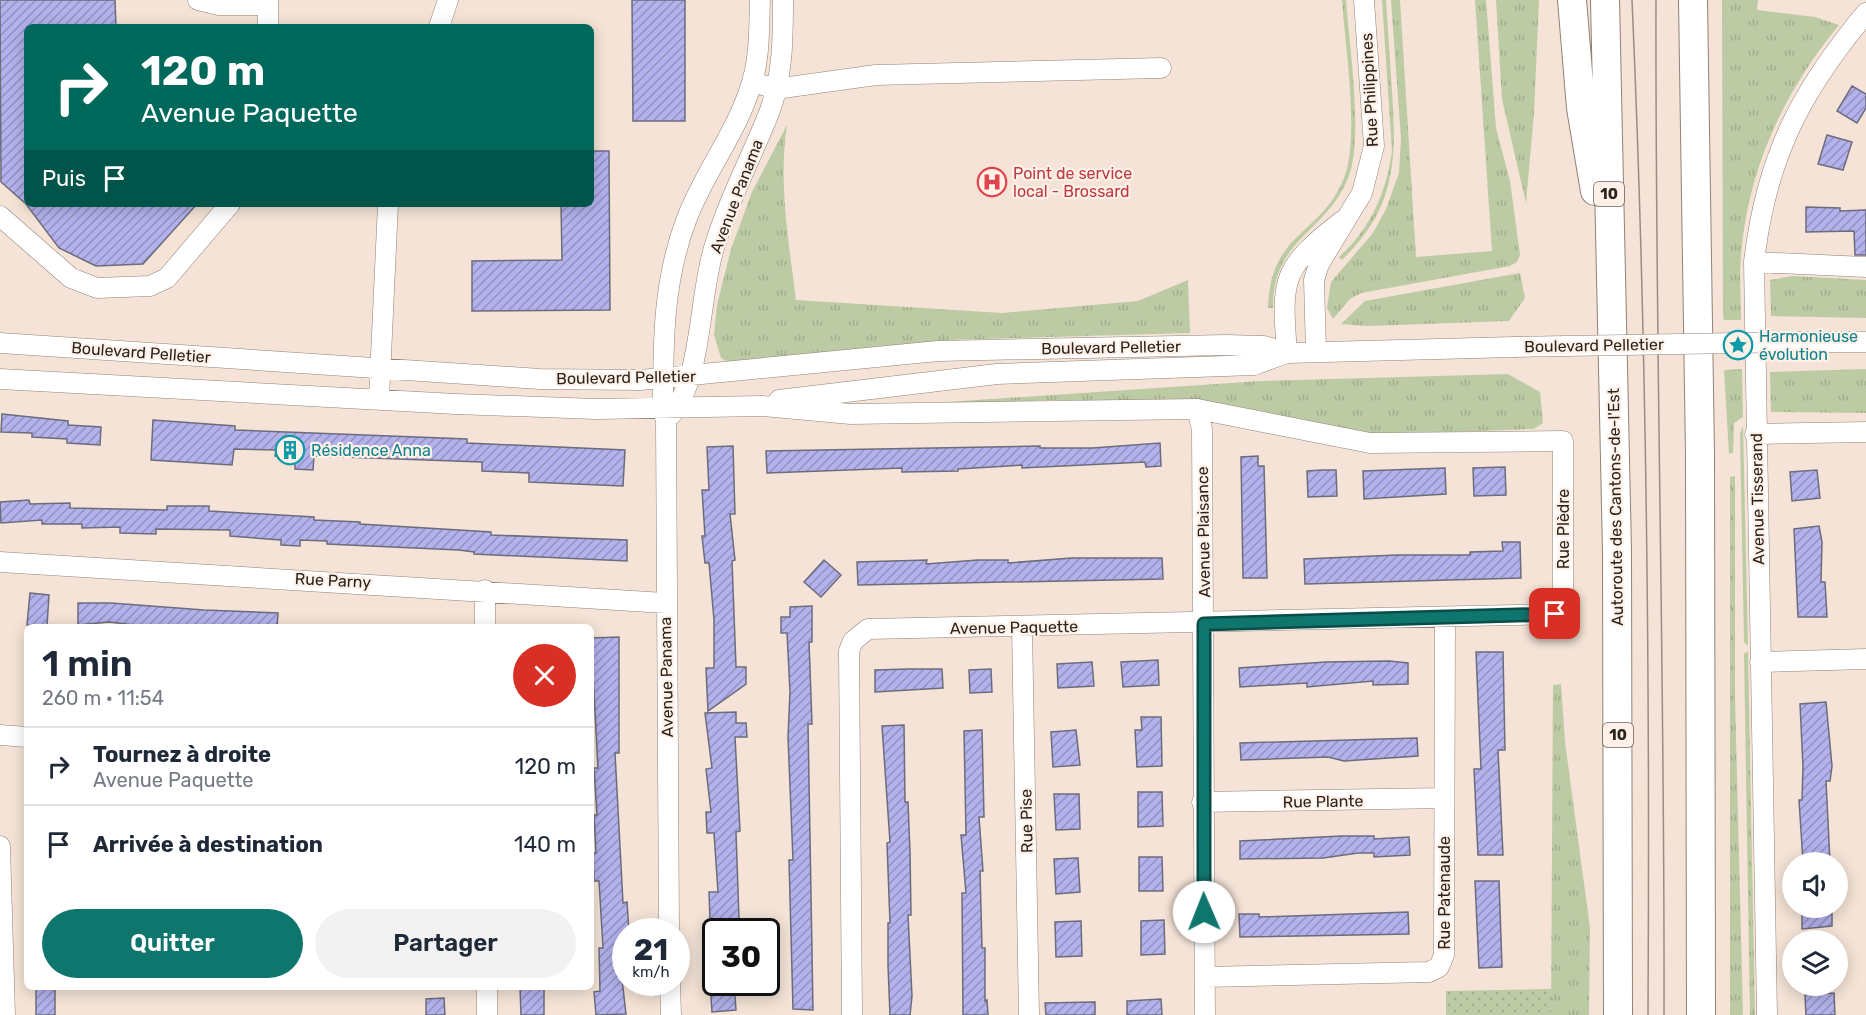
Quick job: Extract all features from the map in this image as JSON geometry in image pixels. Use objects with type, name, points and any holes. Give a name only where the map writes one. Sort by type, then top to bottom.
[{"type":"highway","points":[[1572,0],[1581,108],[1610,282]]},
{"type":"highway","name":"Autoroute des Cantons-de-l'Est","points":[[1605,0],[1617,550],[1618,1015]]},
{"type":"highway","points":[[1693,0],[1700,432],[1701,1015]]},
{"type":"street","points":[[198,0],[219,5],[268,2],[268,24]]},
{"type":"street","points":[[440,24],[448,0]]},
{"type":"street","name":"Avenue Panama","points":[[669,918],[665,603],[669,412],[663,379],[666,295],[687,217],[729,137],[752,82],[757,61],[760,0]]},
{"type":"street","name":"Avenue Panama","points":[[669,412],[689,378],[694,362],[702,300],[713,250],[769,112],[783,49],[783,0]]},
{"type":"street","name":"Rue Philippines","points":[[1317,352],[1314,280],[1319,264],[1353,212],[1369,172],[1374,146],[1364,0]]},
{"type":"street","name":"Avenue Tisserand","points":[[1767,1015],[1755,434],[1754,262],[1764,199],[1789,125],[1816,78],[1866,12]]},
{"type":"street","points":[[752,82],[775,89],[876,75],[1161,68]]},
{"type":"street","points":[[0,216],[71,278],[98,288],[150,286],[167,278],[227,207]]},
{"type":"street","points":[[379,399],[388,207]]},
{"type":"street","points":[[1287,353],[1284,300],[1290,273],[1311,245],[1353,212]]},
{"type":"street","points":[[1754,262],[1866,267]]},
{"type":"street","name":"Boulevard Pelletier","points":[[0,379],[669,412],[741,406],[836,392],[997,374],[1254,364],[1287,353],[1866,342]]},
{"type":"street","name":"Boulevard Pelletier","points":[[0,343],[540,379],[689,378],[938,351],[1226,345],[1264,346],[1287,353]]},
{"type":"street","name":"Boulevard Pelletier","points":[[741,406],[851,414],[1197,409],[1370,443],[1563,441]]},
{"type":"street","name":"Avenue Plaisance","points":[[1197,409],[1202,429],[1204,624],[1202,802],[1205,1015]]},
{"type":"street","points":[[1755,434],[1866,432]]},
{"type":"street","name":"Rue Plèdre","points":[[1555,614],[1563,600],[1563,441]]},
{"type":"street","name":"Rue Parny","points":[[0,562],[485,590],[665,603]]},
{"type":"street","points":[[485,590],[485,624]]},
{"type":"street","name":"Avenue Paquette","points":[[852,1015],[849,651],[853,641],[868,629],[1022,628],[1555,614]]},
{"type":"street","name":"Rue Patenaude","points":[[1205,977],[1429,972],[1439,967],[1444,955],[1445,618]]},
{"type":"street","name":"Rue Pise","points":[[1022,628],[1029,1015]]},
{"type":"street","points":[[1760,662],[1866,659]]},
{"type":"street","points":[[0,735],[24,736]]},
{"type":"street","name":"Rue Plante","points":[[1202,802],[1444,798]]},
{"type":"street","points":[[0,846],[5,1015]]},
{"type":"street","points":[[487,990],[487,1015]]},
{"type":"street","points":[[670,996],[670,1015]]},
{"type":"green space","points":[[1342,0],[1346,0],[1354,91],[1353,161],[1348,178],[1338,197],[1290,251],[1281,266],[1275,285],[1273,308],[1268,308],[1271,283],[1277,263],[1287,248],[1323,212],[1334,197],[1344,178],[1349,161],[1351,116]]},
{"type":"green space","points":[[1382,0],[1386,0],[1394,140],[1389,183],[1373,222],[1360,241],[1342,260],[1339,257],[1360,234],[1375,209],[1386,181],[1392,151]]},
{"type":"green space","points":[[1391,0],[1400,0],[1416,257],[1492,251],[1475,0],[1486,0],[1496,128],[1510,181],[1520,255],[1517,262],[1510,266],[1361,293],[1350,299],[1333,319],[1327,308],[1331,282],[1373,233],[1386,209],[1399,173],[1401,139]]},
{"type":"green space","points":[[1496,0],[1539,0],[1534,113],[1526,203],[1502,99]]},
{"type":"green space","points":[[1722,0],[1758,0],[1757,10],[1815,17],[1839,25],[1801,77],[1772,132],[1761,162],[1745,223],[1740,263],[1741,320],[1724,320],[1723,316]]},
{"type":"green space","points":[[787,125],[784,191],[796,300],[1002,313],[1138,301],[1188,280],[1190,333],[948,340],[730,363],[721,358],[714,335],[717,305],[731,249],[752,192]]},
{"type":"green space","points":[[1520,273],[1525,298],[1509,321],[1367,326],[1341,324],[1365,301]]},
{"type":"green space","points":[[1792,276],[1866,280],[1866,318],[1771,316],[1770,280]]},
{"type":"green space","points":[[1742,369],[1743,417],[1734,423],[1733,453],[1729,454],[1724,370]]},
{"type":"green space","points":[[1866,369],[1866,413],[1771,412],[1770,372]]},
{"type":"green space","points":[[1508,374],[1540,392],[1543,423],[1534,429],[1368,435],[1200,401],[1046,400],[902,408],[902,405],[1261,381]]},
{"type":"green space","points":[[1743,426],[1748,646],[1744,642],[1740,434]]},
{"type":"green space","points":[[1735,476],[1735,698],[1743,1015],[1730,1015],[1730,477]]},
{"type":"green space","points":[[1748,651],[1755,1015],[1750,1015],[1744,654]]},
{"type":"green space","points":[[1561,684],[1565,742],[1590,928],[1589,1015],[1551,1015],[1553,685]]},
{"type":"green space","points":[[1551,989],[1551,1015],[1446,1015],[1446,991]]},
{"type":"building","points":[[0,0],[115,0],[116,24],[24,24],[24,202],[1,182]]},
{"type":"building","points":[[632,0],[685,0],[685,121],[633,121]]},
{"type":"building","points":[[1852,86],[1866,94],[1866,108],[1857,123],[1837,111]]},
{"type":"building","points":[[1827,135],[1852,142],[1843,170],[1818,164]]},
{"type":"building","points":[[594,151],[609,151],[610,310],[472,311],[472,261],[562,260],[561,207],[594,207]]},
{"type":"building","points":[[28,207],[194,207],[143,264],[96,266],[59,248]]},
{"type":"building","points":[[1806,207],[1840,208],[1840,211],[1866,210],[1866,255],[1855,255],[1854,231],[1806,232]]},
{"type":"building","points":[[2,414],[68,421],[68,425],[101,427],[100,445],[67,443],[67,439],[32,437],[32,433],[1,432]]},
{"type":"building","points":[[153,420],[235,426],[235,430],[467,439],[467,443],[625,450],[623,486],[529,482],[529,473],[482,471],[482,462],[314,456],[313,470],[295,469],[295,457],[275,456],[276,450],[234,449],[232,465],[151,460]]},
{"type":"building","points":[[1160,443],[1161,466],[1146,467],[1145,462],[1022,468],[1022,465],[958,469],[958,471],[902,472],[902,468],[767,473],[766,451],[1040,446],[1040,448],[1093,448]]},
{"type":"building","points":[[733,446],[735,514],[730,514],[735,560],[732,561],[736,667],[746,667],[746,684],[708,711],[706,668],[714,668],[714,620],[709,563],[705,563],[702,536],[705,536],[702,490],[709,490],[707,447]]},
{"type":"building","points":[[1258,456],[1258,466],[1264,466],[1267,578],[1243,578],[1241,457]]},
{"type":"building","points":[[1505,467],[1506,495],[1474,496],[1473,468]]},
{"type":"building","points":[[1445,468],[1446,494],[1364,499],[1363,471]]},
{"type":"building","points":[[1336,470],[1337,496],[1308,497],[1307,471]]},
{"type":"building","points":[[1817,470],[1820,498],[1792,501],[1790,472]]},
{"type":"building","points":[[29,500],[30,504],[70,503],[70,508],[167,510],[167,506],[209,506],[209,511],[314,517],[314,520],[360,522],[360,524],[491,532],[491,535],[627,540],[627,561],[474,554],[474,552],[459,550],[327,544],[327,541],[300,540],[300,546],[281,545],[281,540],[230,536],[230,530],[156,529],[156,534],[120,533],[120,527],[82,528],[82,524],[42,524],[42,520],[1,523],[0,502]]},
{"type":"building","points":[[1819,526],[1822,542],[1821,582],[1825,582],[1827,617],[1798,617],[1794,529]]},
{"type":"building","points":[[1502,542],[1520,542],[1521,578],[1305,584],[1304,559],[1470,555],[1470,552],[1503,551]]},
{"type":"building","points":[[1072,558],[1162,558],[1163,579],[858,585],[857,562],[927,560],[926,564],[1008,560],[1008,563]]},
{"type":"building","points":[[824,560],[841,575],[821,597],[804,582]]},
{"type":"building","points":[[30,593],[49,595],[47,624],[27,624]]},
{"type":"building","points":[[78,603],[278,613],[277,624],[126,624],[109,622],[78,624]]},
{"type":"building","points":[[812,606],[812,642],[809,642],[812,724],[808,724],[813,1010],[793,1009],[789,860],[793,860],[788,737],[790,692],[787,633],[781,633],[781,617],[790,617],[790,607]]},
{"type":"building","points":[[619,637],[619,753],[615,753],[623,903],[627,902],[628,918],[612,918],[612,996],[624,996],[626,1014],[596,1015],[594,992],[600,991],[599,948],[603,948],[599,881],[594,881],[594,853],[596,853],[594,815],[597,815],[594,768],[598,768],[594,638]]},
{"type":"building","points":[[1476,652],[1503,652],[1505,750],[1498,750],[1503,855],[1478,855],[1474,769],[1481,769]]},
{"type":"building","points":[[1158,660],[1159,685],[1123,687],[1121,662]]},
{"type":"building","points":[[1092,662],[1094,686],[1058,688],[1057,664]]},
{"type":"building","points":[[1326,662],[1408,663],[1408,684],[1373,685],[1373,681],[1307,687],[1307,683],[1240,687],[1239,668]]},
{"type":"building","points":[[942,669],[943,688],[875,692],[875,670]]},
{"type":"building","points":[[991,669],[992,692],[970,693],[969,670]]},
{"type":"building","points":[[1826,702],[1832,766],[1830,781],[1826,781],[1830,852],[1802,852],[1799,800],[1802,800],[1803,767],[1800,704]]},
{"type":"building","points":[[736,712],[736,723],[746,723],[747,737],[735,737],[740,831],[736,832],[739,918],[710,918],[709,892],[718,892],[714,833],[707,833],[706,812],[711,812],[706,769],[712,768],[705,713]]},
{"type":"building","points":[[1141,717],[1161,717],[1162,766],[1137,767],[1135,730],[1142,730]]},
{"type":"building","points":[[904,725],[905,802],[908,802],[910,852],[911,915],[908,915],[912,996],[910,1015],[890,1015],[887,843],[890,842],[882,726]]},
{"type":"building","points":[[982,730],[984,817],[979,817],[983,871],[980,871],[982,948],[985,948],[985,1001],[987,1000],[988,1015],[963,1015],[962,893],[966,893],[961,835],[966,835],[964,731]]},
{"type":"building","points":[[1076,730],[1080,765],[1053,767],[1051,732]]},
{"type":"building","points":[[1417,738],[1418,756],[1344,761],[1328,757],[1241,760],[1240,743]]},
{"type":"building","points":[[1138,792],[1162,792],[1163,826],[1138,827]]},
{"type":"building","points":[[1054,794],[1079,794],[1080,829],[1056,830]]},
{"type":"building","points":[[1374,836],[1374,839],[1409,837],[1410,855],[1374,857],[1374,853],[1358,853],[1323,858],[1240,859],[1240,841]]},
{"type":"building","points":[[1139,857],[1162,857],[1163,891],[1139,891]]},
{"type":"building","points":[[1078,858],[1080,892],[1056,894],[1054,859]]},
{"type":"building","points":[[1475,881],[1499,881],[1502,967],[1479,968]]},
{"type":"building","points":[[1408,912],[1409,934],[1240,937],[1239,914],[1259,914],[1259,917]]},
{"type":"building","points":[[1802,918],[1832,918],[1832,926],[1802,929]]},
{"type":"building","points":[[1164,920],[1165,954],[1141,955],[1141,921]]},
{"type":"building","points":[[1081,921],[1082,956],[1056,957],[1055,922]]},
{"type":"building","points":[[36,990],[55,990],[55,1015],[36,1015]]},
{"type":"building","points":[[520,990],[544,990],[544,1015],[521,1015]]},
{"type":"building","points":[[711,996],[735,996],[736,1010],[712,1012]]},
{"type":"building","points":[[1805,996],[1834,996],[1835,1015],[1806,1015]]},
{"type":"building","points":[[444,998],[445,1015],[426,1015],[426,999]]},
{"type":"building","points":[[1161,999],[1162,1015],[1127,1015],[1127,1001]]},
{"type":"building","points":[[1095,1002],[1095,1015],[1046,1015],[1045,1003]]},
{"type":"tram line","points":[[1632,0],[1641,254],[1646,508],[1648,1015]]},
{"type":"tram line","points":[[1656,0],[1664,1015]]},
{"type":"place","name":"Point de service local - Brossard","points":[[992,182]]},
{"type":"place","name":"Harmonieuse évolution","points":[[1738,345]]},
{"type":"place","name":"Résidence Anna","points":[[290,450]]},
{"type":"route","points":[[1204,912],[1202,802],[1204,624],[1555,614]]}]
